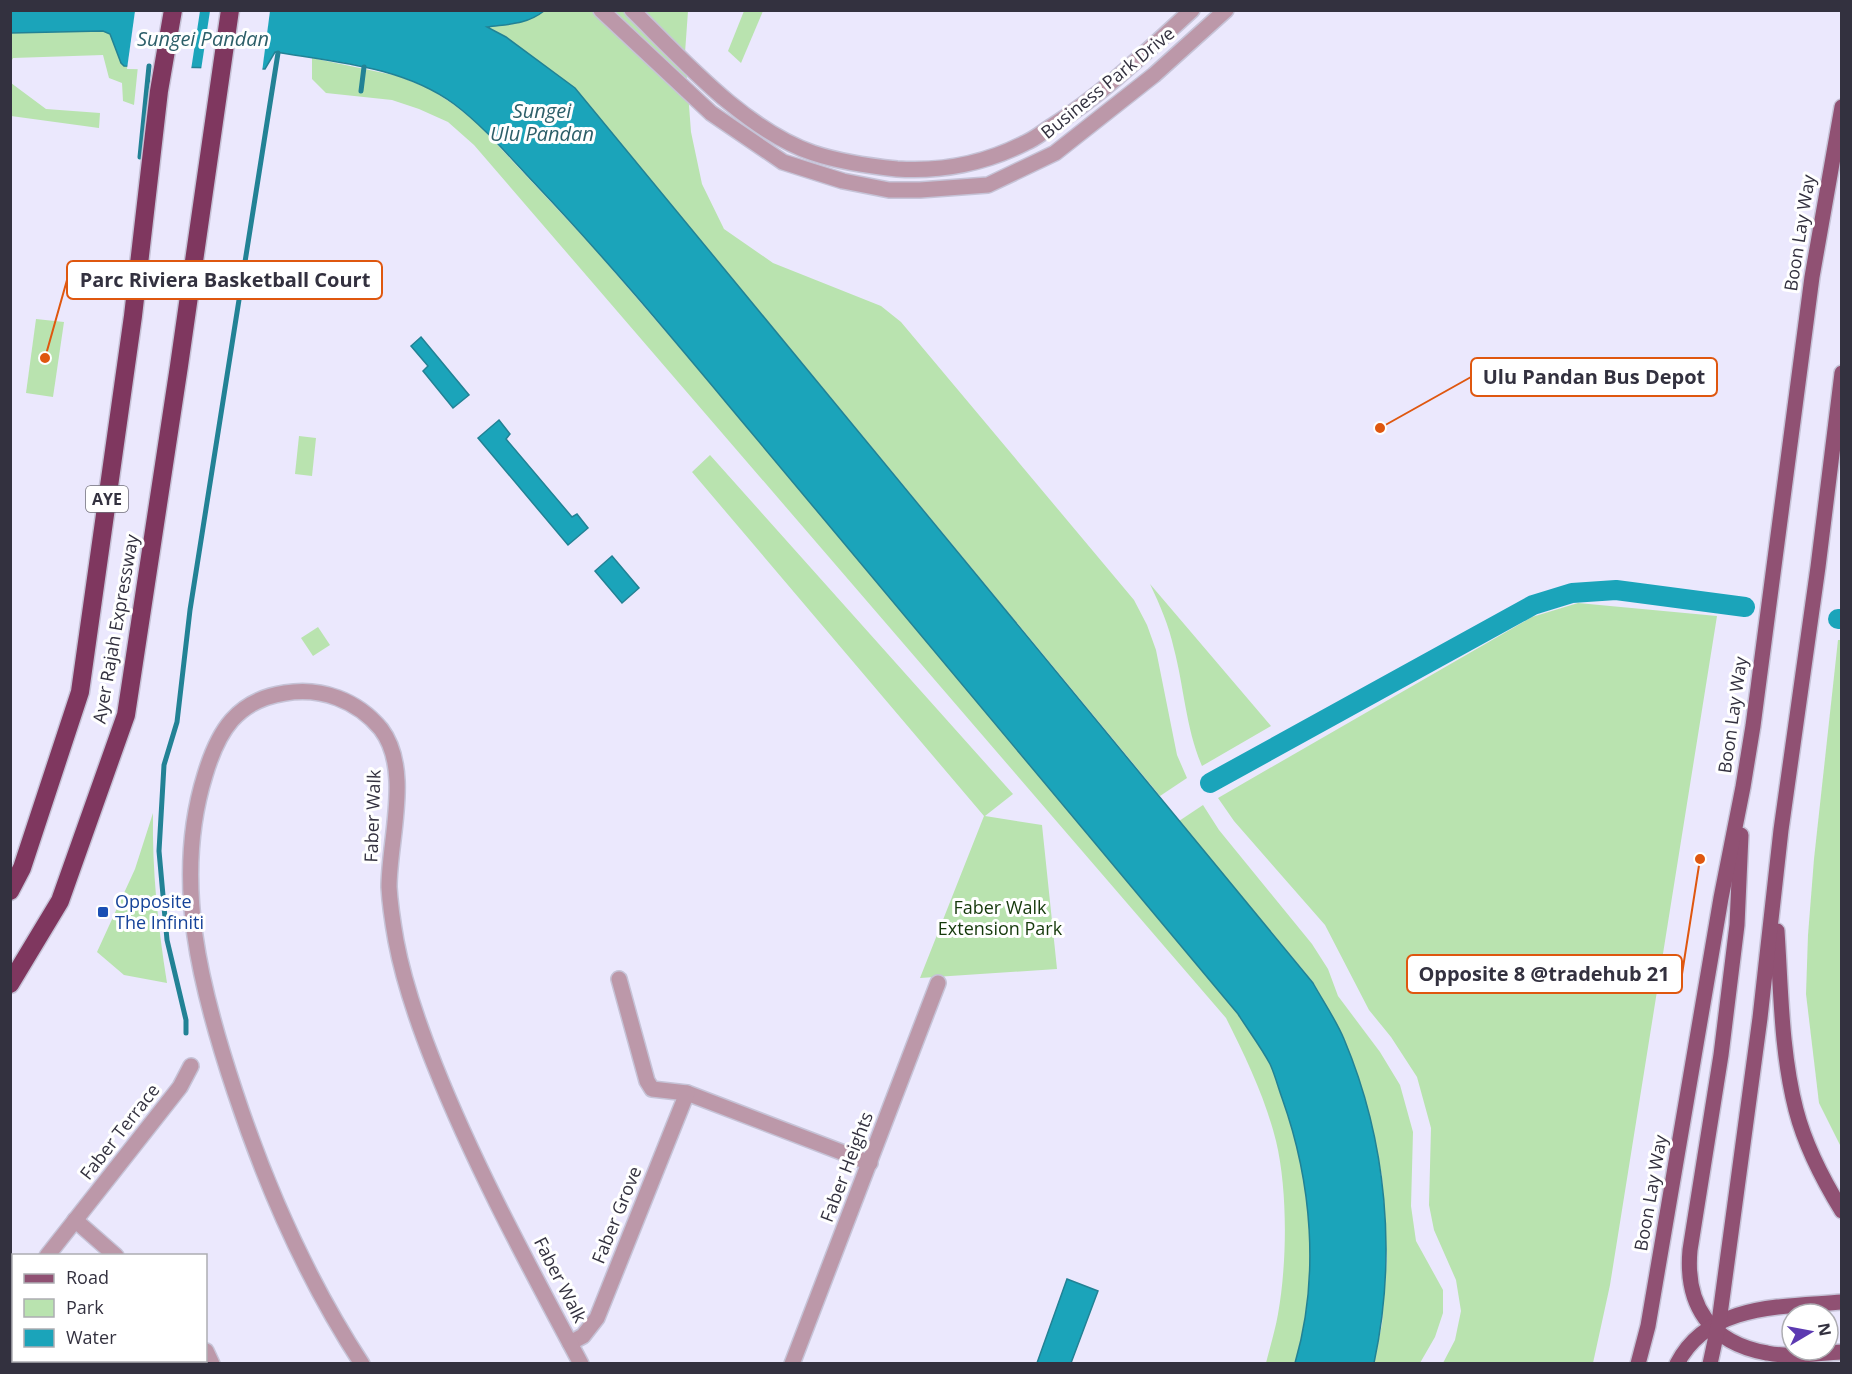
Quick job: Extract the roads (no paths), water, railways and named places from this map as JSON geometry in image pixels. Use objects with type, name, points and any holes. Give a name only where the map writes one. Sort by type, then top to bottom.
[{"type":"highway","name":"Ayer Rajah Expressway","points":[[10,891],[22,868],[80,692],[133,316],[159,91],[173,10]]},
{"type":"highway","name":"Ayer Rajah Expressway","points":[[10,984],[60,902],[126,715],[180,366],[230,10]]},
{"type":"main road","name":"Boon Lay Way","points":[[1638,1364],[1648,1326],[1721,898],[1743,787],[1812,276],[1842,107]]},
{"type":"main road","points":[[1710,1364],[1760,1018],[1842,373]]},
{"type":"main road","points":[[1743,787],[1737,925],[1721,1055],[1689,1266],[1693,1294],[1698,1306],[1716,1327],[1741,1345],[1766,1353],[1785,1355],[1842,1352]]},
{"type":"main road","points":[[1774,895],[1791,1089],[1797,1113],[1815,1160],[1842,1211]]},
{"type":"main road","points":[[1815,1160],[1842,1194]]},
{"type":"main road","points":[[1677,1364],[1682,1353],[1695,1339],[1731,1316],[1749,1311],[1842,1302]]},
{"type":"street","name":"Business Park Drive","points":[[601,10],[711,113],[783,162],[843,181],[889,190],[988,185],[1055,153],[1154,75],[1226,10]]},
{"type":"street","name":"Business Park Drive","points":[[632,10],[710,87],[770,132],[820,155],[849,164],[912,170],[951,167],[986,159],[1026,143],[1084,106],[1192,10]]},
{"type":"street","name":"Faber Walk","points":[[362,1364],[328,1310],[252,1143],[213,1025],[199,966],[192,918],[190,870],[194,823],[201,785],[213,747],[228,723],[248,705],[268,695],[301,690],[326,693],[356,705],[382,731],[393,756],[398,771],[389,890],[396,943],[418,1024],[450,1105],[485,1179],[581,1364]]},
{"type":"street","points":[[619,979],[649,1086],[652,1089],[687,1093],[870,1163]]},
{"type":"street","name":"Faber Heights","points":[[792,1364],[938,983]]},
{"type":"street","name":"Faber Terrace","points":[[49,1254],[180,1087],[191,1066]]},
{"type":"street","name":"Faber Grove","points":[[570,1343],[583,1336],[597,1318],[687,1093]]},
{"type":"street","points":[[75,1220],[114,1254]]},
{"type":"water","name":"Sungei Ulu Pandan","points":[[10,11],[544,11],[524,21],[487,27],[506,37],[575,88],[1313,983],[1341,1032],[1359,1078],[1378,1158],[1384,1199],[1386,1240],[1381,1323],[1374,1363],[1295,1363],[1308,1297],[1310,1264],[1306,1196],[1292,1130],[1273,1072],[1263,1051],[1238,1014],[669,335],[566,217],[488,134],[466,113],[434,92],[414,82],[369,68],[275,52],[265,69],[124,66],[110,34],[103,31],[11,33]]},
{"type":"water","points":[[421,337],[469,395],[453,408],[423,371],[428,366],[411,346]]},
{"type":"water","points":[[499,420],[510,434],[506,439],[572,517],[577,514],[588,528],[568,545],[478,438]]},
{"type":"water","points":[[612,556],[639,588],[622,603],[595,571]]},
{"type":"water","points":[[1067,1279],[1098,1291],[1071,1363],[1037,1363]]},
{"type":"waterway","name":"Sungei Pandan","points":[[186,1033],[186,1020],[167,940],[159,851],[164,765],[177,722],[190,610],[278,53]]},
{"type":"waterway","points":[[140,157],[149,66]]},
{"type":"waterway","points":[[361,91],[364,67]]},
{"type":"waterway","points":[[1210,783],[1533,605],[1572,593],[1616,590],[1745,607]]},
{"type":"place","name":"Parc Riviera Basketball Court","points":[[45,358]]},
{"type":"place","name":"Ulu Pandan Bus Depot","points":[[1380,428]]},
{"type":"place","name":"Opposite 8 @tradehub 21","points":[[1700,859]]},
{"type":"place","name":"Opposite The Infiniti","points":[[103,912]]},
{"type":"park label","name":"Faber Walk Extension Park","points":[[1000,918]]}]
